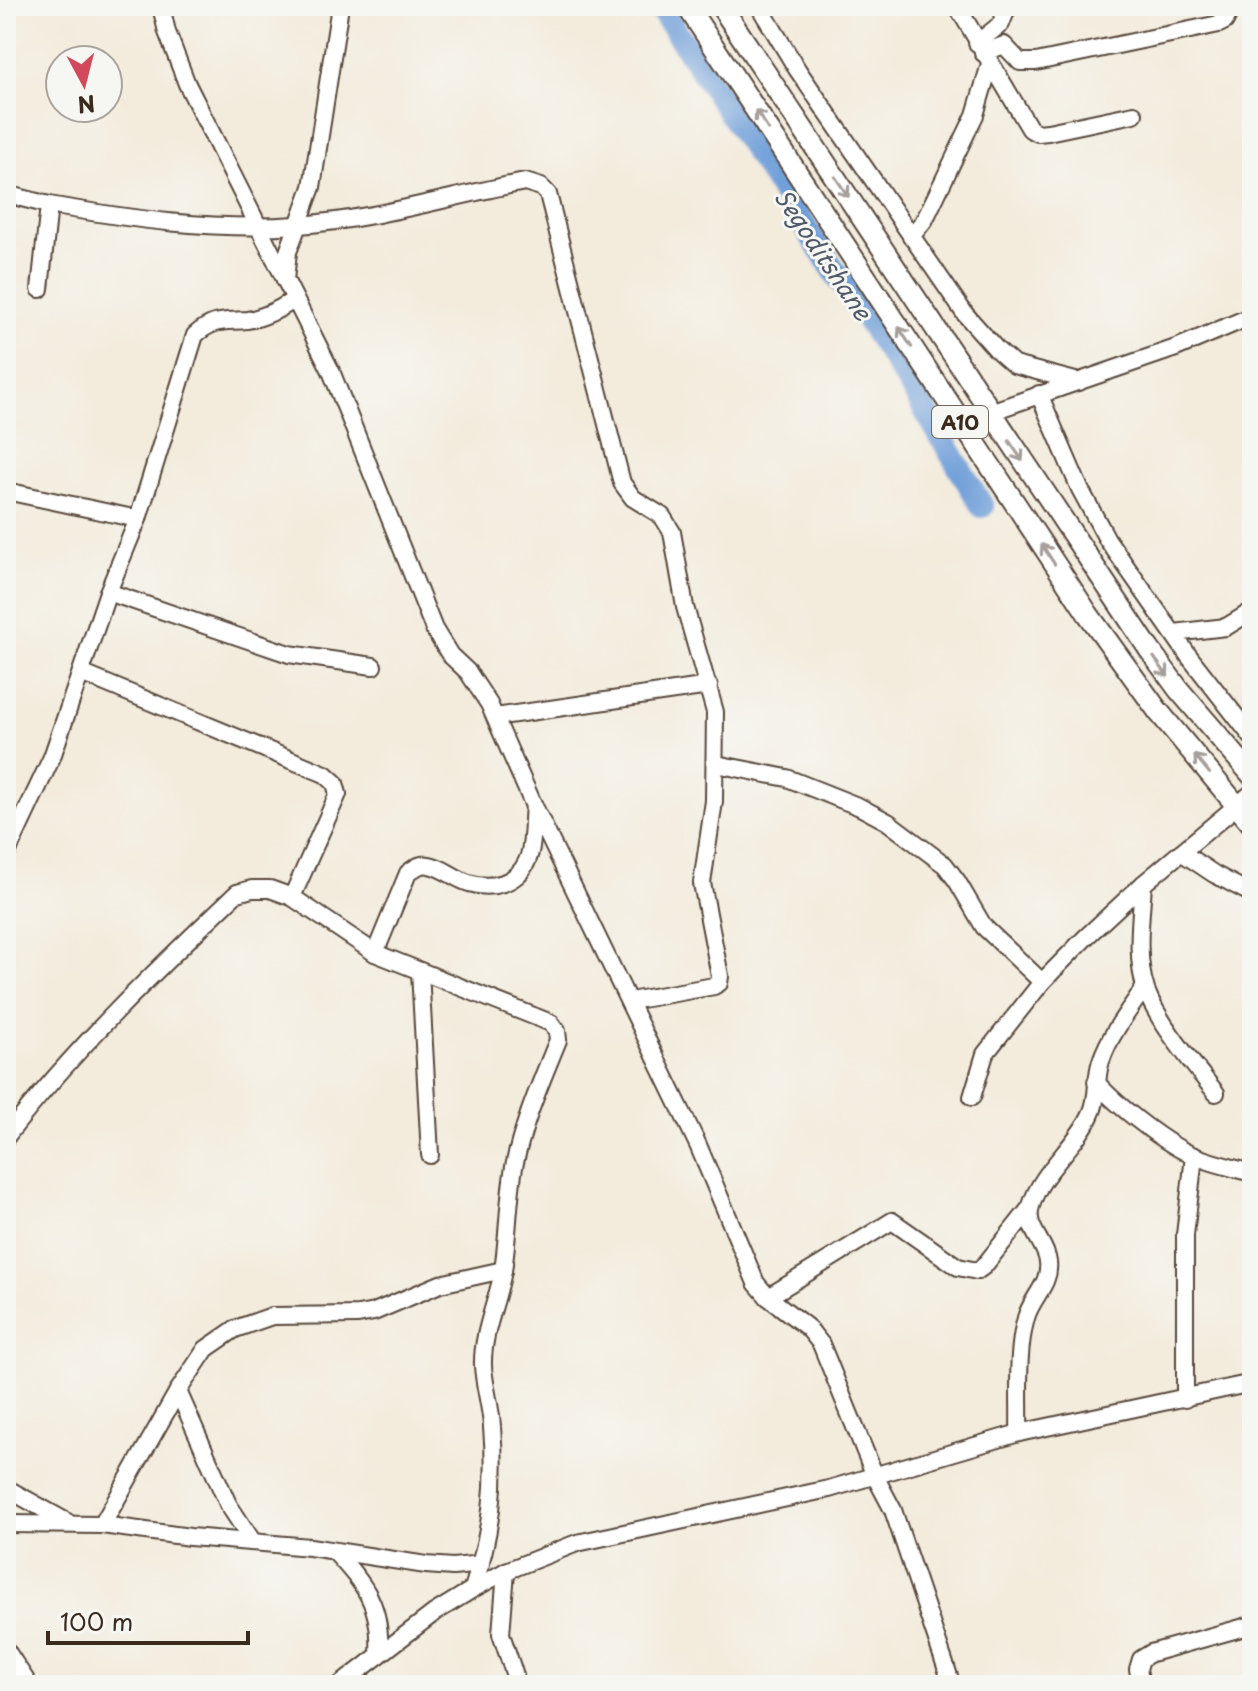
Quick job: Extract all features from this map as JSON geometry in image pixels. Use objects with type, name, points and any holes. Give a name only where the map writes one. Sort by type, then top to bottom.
[{"type":"main road","name":"A10","points":[[687,6],[1122,663],[1244,800],[1252,824]]},
{"type":"main road","name":"A10","points":[[721,6],[1179,690],[1252,775]]},
{"type":"main road","points":[[1024,518],[1050,501]]},
{"type":"street","points":[[161,6],[167,32],[187,84],[346,405],[434,629],[450,655],[476,683],[495,717],[534,806],[698,1145],[743,1259],[768,1297],[808,1328],[821,1344],[875,1476],[893,1510],[952,1685]]},
{"type":"street","points":[[285,281],[288,252],[312,187],[340,6]]},
{"type":"street","points":[[759,6],[797,69],[965,314],[1008,360],[1022,367],[1079,382]]},
{"type":"street","points":[[957,6],[1030,129],[1038,133],[1134,114]]},
{"type":"street","points":[[911,237],[932,206],[975,115],[983,53],[1008,6]]},
{"type":"street","points":[[983,53],[1004,45],[1020,62],[1036,62],[1219,24],[1225,21],[1232,6]]},
{"type":"street","points":[[6,194],[49,205],[153,221],[258,227],[299,225],[413,206],[525,182],[541,187],[548,194],[622,483],[633,498],[668,523],[688,618],[715,712],[716,764],[711,830],[702,883],[719,983],[630,1001]]},
{"type":"street","points":[[40,289],[49,205]]},
{"type":"street","points":[[6,855],[52,757],[108,592],[138,519],[195,335],[206,325],[223,319],[248,320],[264,316],[294,300]]},
{"type":"street","points":[[964,427],[990,412],[1250,319]]},
{"type":"street","points":[[1039,394],[1097,521],[1174,633],[1252,737]]},
{"type":"street","points":[[6,491],[138,519]]},
{"type":"street","points":[[108,592],[289,654],[373,666]]},
{"type":"street","points":[[1174,633],[1226,627],[1252,611]]},
{"type":"street","points":[[81,673],[325,774],[335,783],[338,794],[292,897]]},
{"type":"street","points":[[495,717],[709,686]]},
{"type":"street","points":[[716,764],[787,778],[860,807],[888,822],[945,865],[984,927],[1042,982]]},
{"type":"street","points":[[972,1097],[985,1054],[1042,982],[1143,884],[1244,800]]},
{"type":"street","points":[[375,953],[408,873],[418,865],[431,865],[469,883],[490,886],[505,884],[518,874],[527,861],[534,806]]},
{"type":"street","points":[[1181,852],[1252,894]]},
{"type":"street","points":[[1143,884],[1140,939],[1145,987],[1157,1012],[1216,1093]]},
{"type":"street","points":[[6,1137],[84,1043],[135,990],[237,893],[252,889],[270,889],[292,897],[375,953],[551,1023],[557,1031],[558,1040],[534,1098],[514,1167],[503,1270],[487,1325],[483,1366],[492,1426],[494,1497],[491,1526],[473,1589]]},
{"type":"street","points":[[420,971],[430,1155]]},
{"type":"street","points":[[768,1297],[892,1221],[958,1267],[977,1271],[984,1266],[1030,1208],[1038,1191],[1091,1115],[1101,1061],[1110,1041],[1145,987]]},
{"type":"street","points":[[1096,1082],[1137,1119],[1194,1156],[1252,1173]]},
{"type":"street","points":[[1185,1399],[1185,1235],[1194,1156]]},
{"type":"street","points":[[1019,1433],[1021,1340],[1027,1314],[1047,1277],[1048,1262],[1030,1223],[1030,1208]]},
{"type":"street","points":[[102,1525],[178,1391],[206,1349],[235,1329],[272,1316],[374,1312],[440,1284],[503,1270]]},
{"type":"street","points":[[340,1685],[434,1613],[473,1589],[506,1571],[577,1543],[829,1489],[1019,1433],[1252,1383]]},
{"type":"street","points":[[178,1391],[228,1504],[253,1542]]},
{"type":"street","points":[[6,1488],[72,1525]]},
{"type":"street","points":[[6,1524],[102,1525],[334,1551],[426,1565],[453,1567],[481,1564]]},
{"type":"street","points":[[334,1551],[371,1597],[377,1616],[379,1655]]},
{"type":"street","points":[[506,1571],[501,1634],[518,1685]]},
{"type":"street","points":[[1141,1685],[1138,1669],[1141,1659],[1151,1653],[1252,1625]]},
{"type":"street","points":[[6,1650],[29,1685]]},
{"type":"waterway","name":"Segoditshane","points":[[659,6],[909,383],[982,506]]}]
